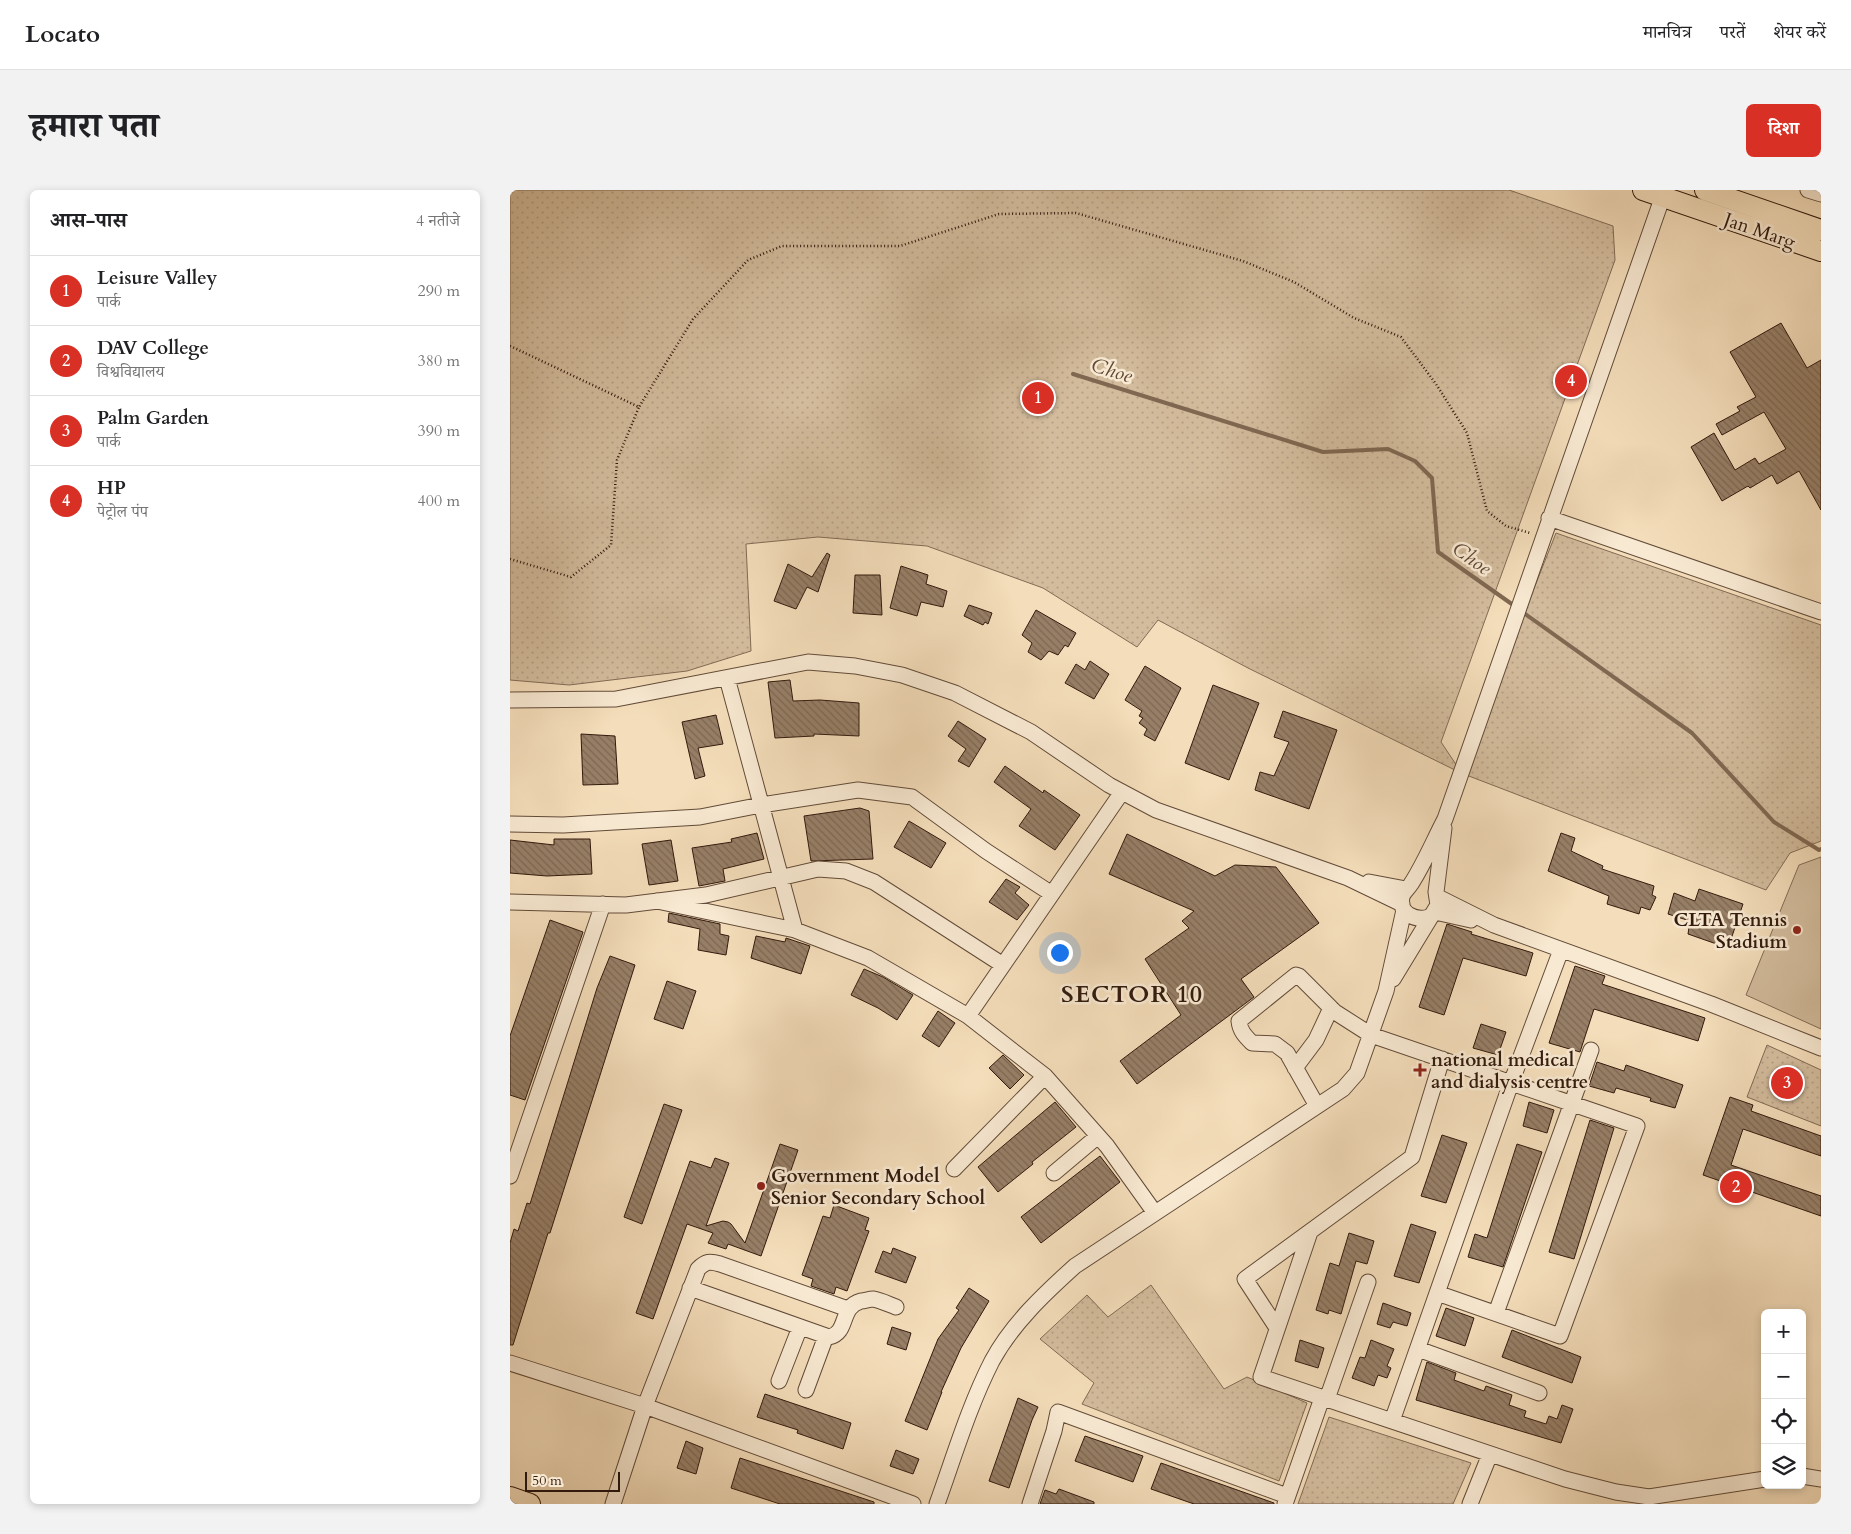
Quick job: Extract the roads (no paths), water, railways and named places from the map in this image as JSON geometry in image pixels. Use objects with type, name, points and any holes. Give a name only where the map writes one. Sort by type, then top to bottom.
[{"type":"main road","name":"Jan Marg","points":[[1643,190],[1664,193],[1821,251]]},
{"type":"main road","name":"Jan Marg","points":[[1712,191],[1821,230]]},
{"type":"main road","points":[[510,1497],[530,1504]]},
{"type":"street","points":[[1808,190],[1821,194]]},
{"type":"street","points":[[937,1504],[971,1410],[993,1360],[1037,1300],[1075,1266],[1343,1089],[1358,1073],[1386,991],[1405,897],[1445,819],[1664,193]]},
{"type":"street","points":[[1549,518],[1821,612]]},
{"type":"street","points":[[510,700],[616,699],[808,662],[855,666],[902,675],[955,693],[1031,732],[1109,785],[1156,810],[1405,897]]},
{"type":"street","points":[[727,678],[795,930]]},
{"type":"street","points":[[510,824],[562,825],[700,818],[761,805],[858,790],[912,797],[986,851],[1052,894]]},
{"type":"street","points":[[968,1016],[1122,792]]},
{"type":"street","points":[[1386,991],[1434,904],[1445,819]]},
{"type":"street","points":[[510,902],[626,905],[706,895],[818,869],[846,871],[874,882],[1003,965]]},
{"type":"street","points":[[1405,897],[1424,883],[1434,904],[1711,1004],[1821,1048]]},
{"type":"street","points":[[1405,897],[1409,916],[1416,919],[1434,904]]},
{"type":"street","points":[[657,901],[795,930],[868,958],[968,1016],[1045,1076],[1098,1136],[1155,1213]]},
{"type":"street","points":[[510,1176],[603,904]]},
{"type":"street","points":[[1392,1421],[1511,1083],[1561,950]]},
{"type":"street","points":[[1317,1106],[1290,1057],[1275,1044],[1252,1043],[1240,1031],[1239,1021],[1296,975],[1331,1008],[1371,1035],[1637,1126],[1560,1336],[1437,1292]]},
{"type":"street","points":[[1295,1068],[1316,1040],[1331,1008]]},
{"type":"street","points":[[1496,1313],[1591,1050]]},
{"type":"street","points":[[1278,1328],[1245,1280],[1412,1157],[1442,1060]]},
{"type":"street","points":[[954,1168],[1045,1076]]},
{"type":"street","points":[[1054,1173],[1098,1136]]},
{"type":"street","points":[[1310,1232],[1261,1377],[1565,1479],[1616,1492],[1649,1497],[1761,1480]]},
{"type":"street","points":[[613,1504],[645,1406],[690,1288],[698,1269],[704,1263],[710,1261],[848,1309]]},
{"type":"street","points":[[1030,1504],[1054,1431],[1058,1412],[1286,1500],[1368,1282]]},
{"type":"street","points":[[690,1288],[826,1336],[836,1336],[848,1309],[857,1302],[871,1299],[896,1307]]},
{"type":"street","points":[[779,1381],[800,1327]]},
{"type":"street","points":[[806,1390],[826,1336]]},
{"type":"street","points":[[1418,1349],[1539,1393]]},
{"type":"street","points":[[510,1363],[645,1406],[913,1504]]},
{"type":"street","points":[[1470,1504],[1490,1454]]},
{"type":"street","points":[[1806,1477],[1821,1479]]},
{"type":"waterway","name":"Choe","points":[[1073,374],[1323,452],[1388,449],[1415,461],[1432,478],[1438,552],[1516,607]]},
{"type":"waterway","name":"Choe","points":[[1521,611],[1692,733],[1774,822],[1819,850],[1821,849]]},
{"type":"place","name":"HP","points":[[1571,381]]},
{"type":"place","name":"Leisure Valley","points":[[1038,398]]},
{"type":"place","name":"CLTA Tennis Stadium","points":[[1797,930]]},
{"type":"place","name":"national medical and dialysis centre","points":[[1420,1070]]},
{"type":"place","name":"Palm Garden","points":[[1787,1083]]},
{"type":"place","name":"Government Model Senior Secondary School","points":[[761,1186]]},
{"type":"place","name":"DAV College","points":[[1736,1187]]},
{"type":"district","name":"SECTOR 10","points":[[1132,994]]}]
